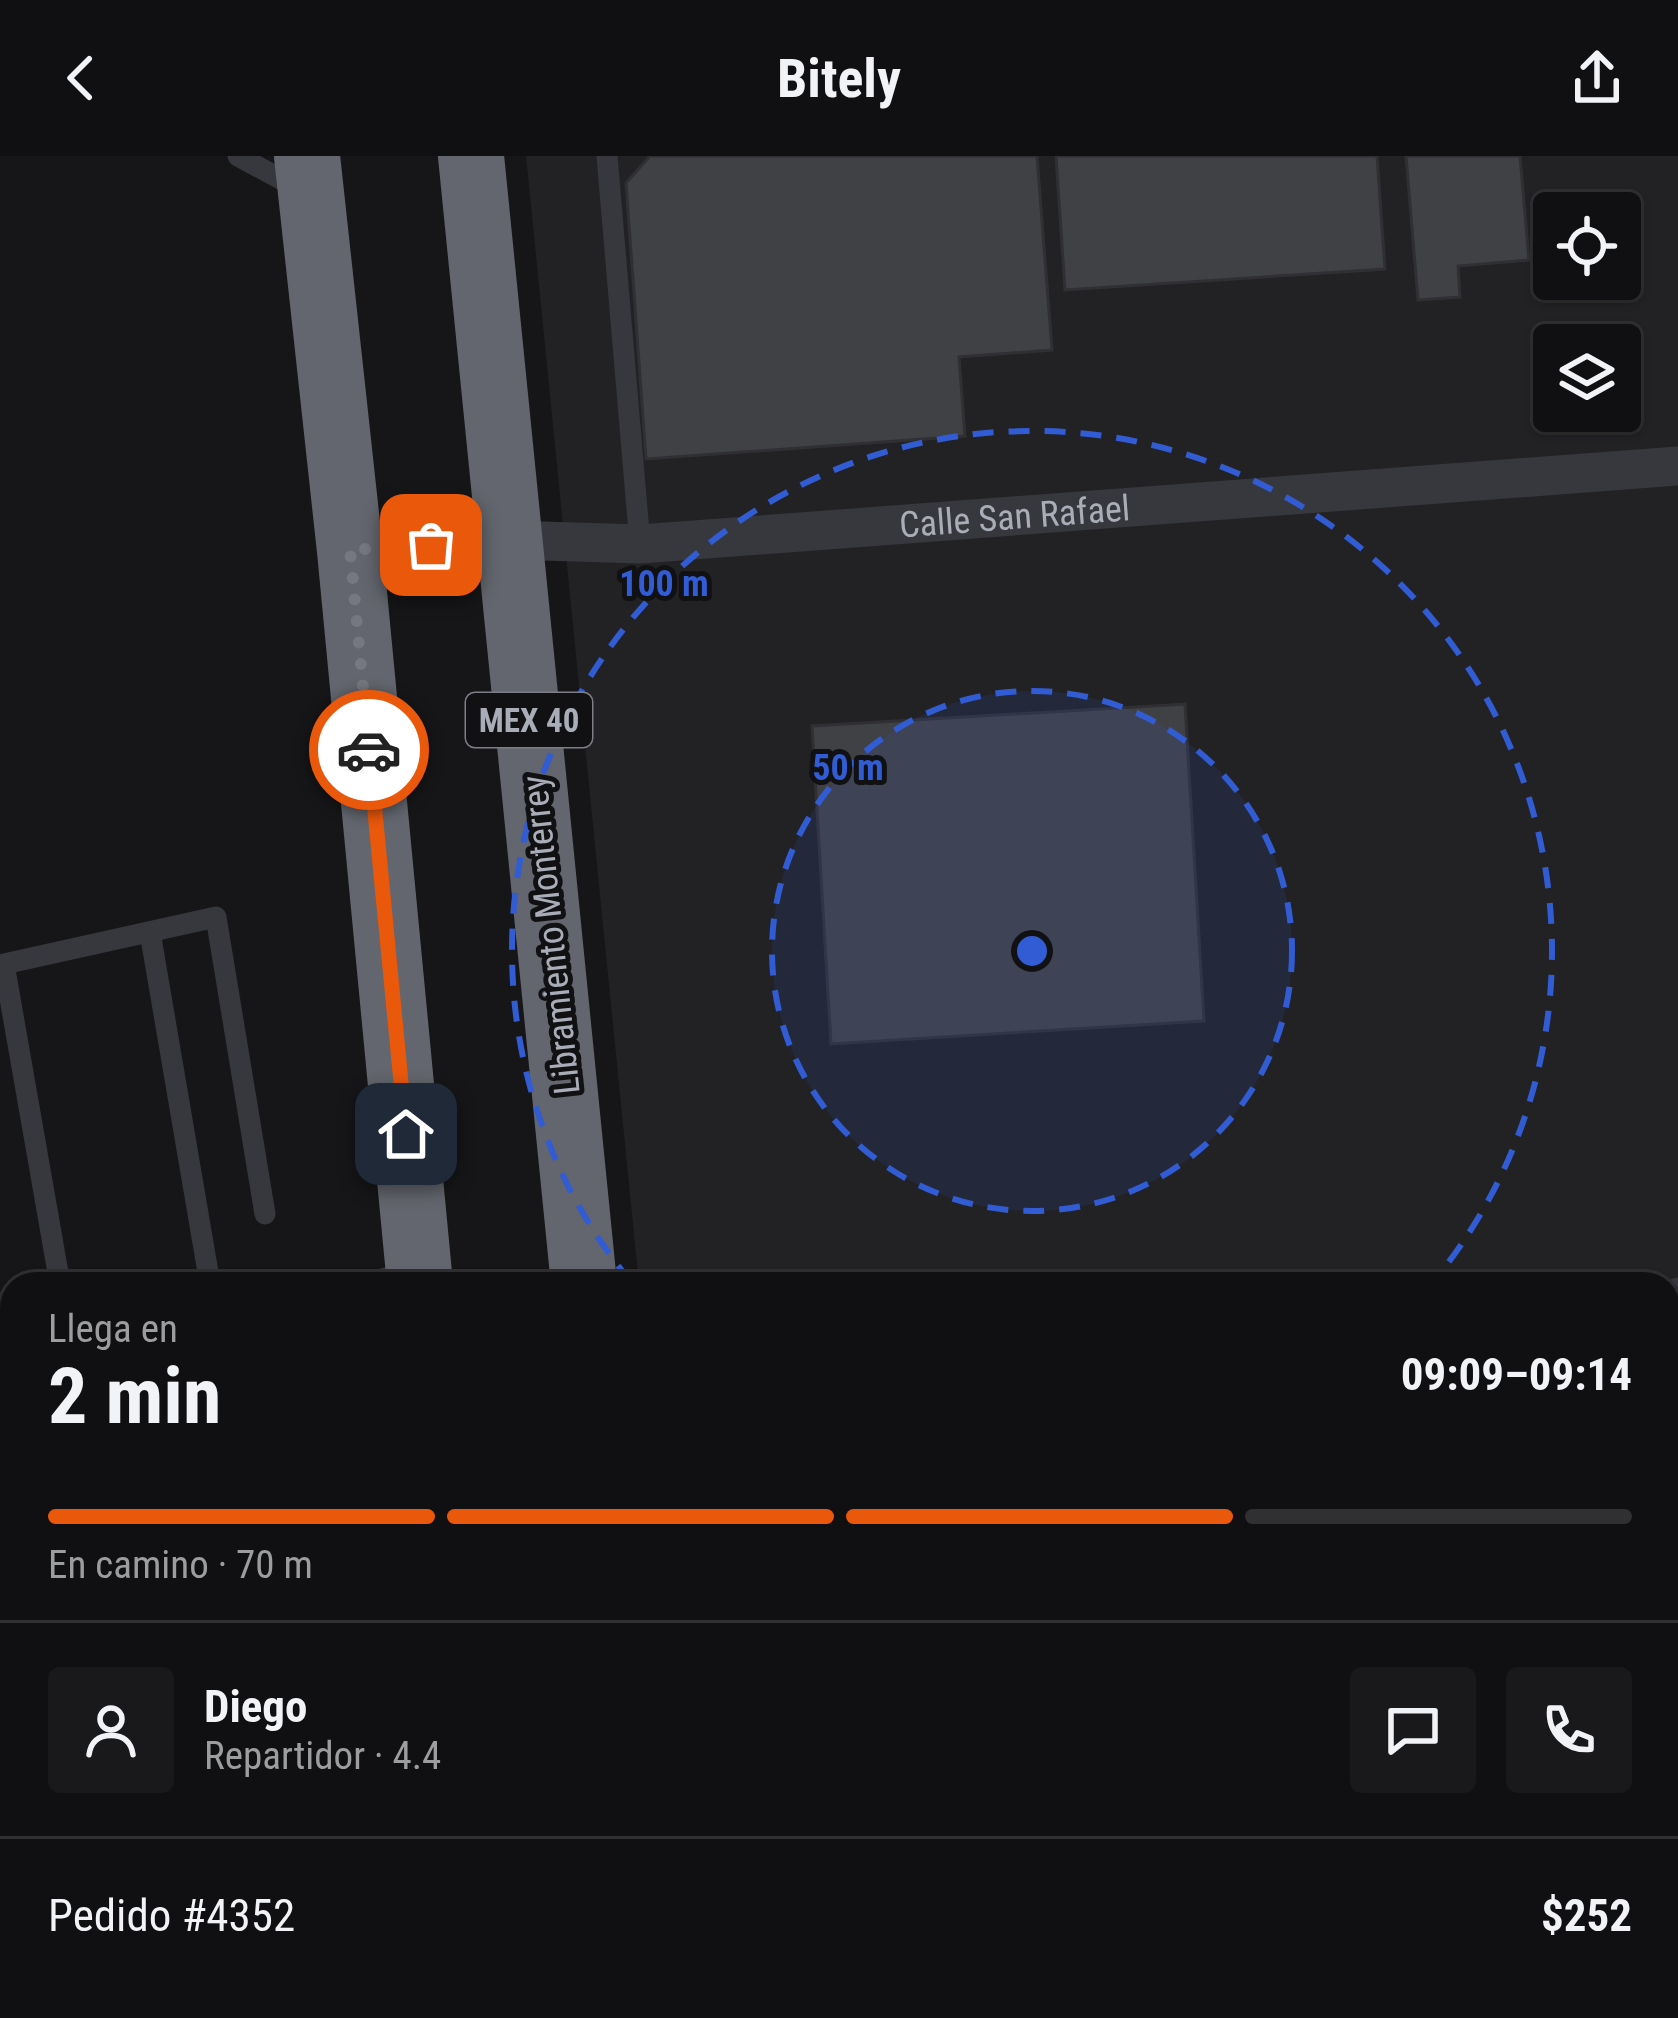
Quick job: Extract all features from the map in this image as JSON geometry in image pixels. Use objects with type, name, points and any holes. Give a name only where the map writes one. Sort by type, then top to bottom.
[{"type":"highway","name":"Libramiento Monterrey","points":[[472,156],[583,1272]]},
{"type":"highway","points":[[310,176],[350,550],[402,1272]]},
{"type":"street","name":"Calle San Rafael","points":[[350,550],[511,540],[640,544],[1678,466]]},
{"type":"lane","points":[[238,156],[310,176]]},
{"type":"lane","points":[[607,156],[640,544]]},
{"type":"lane","points":[[58,1272],[4,964],[216,916],[266,1214]]},
{"type":"lane","points":[[149,932],[208,1272]]},
{"type":"shaded area","points":[[526,156],[1678,156],[1678,1272],[638,1272]]},
{"type":"building","points":[[650,156],[1037,156],[1052,350],[959,357],[965,436],[646,459],[626,183]]},
{"type":"building","points":[[1056,156],[1377,156],[1385,269],[1065,290]]},
{"type":"building","points":[[1406,156],[1520,156],[1529,260],[1458,266],[1460,297],[1418,300]]},
{"type":"building","points":[[1185,704],[1204,1021],[831,1044],[812,726]]},
{"type":"way so far","points":[[369,750],[350,550],[431,545]]},
{"type":"route","points":[[369,750],[406,1134]]}]
